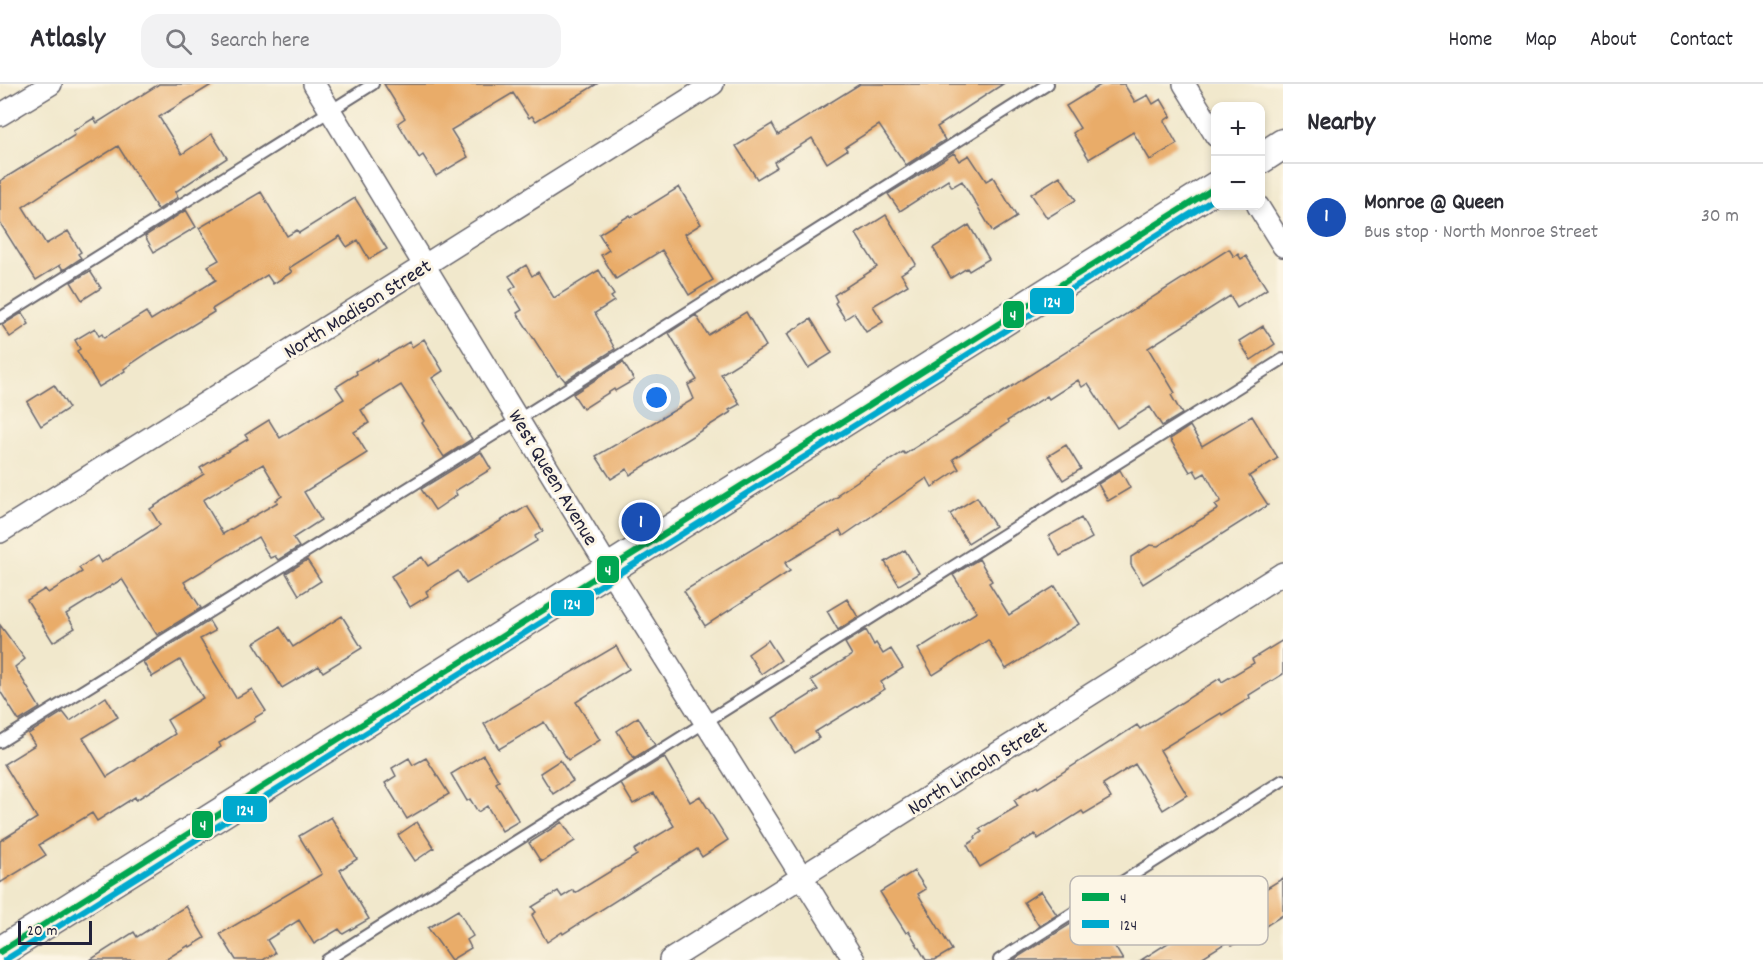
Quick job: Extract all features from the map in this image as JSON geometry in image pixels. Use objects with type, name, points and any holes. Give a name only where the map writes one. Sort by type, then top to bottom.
[{"type":"main road","points":[[1265,156],[1283,144]]},
{"type":"main road","points":[[0,952],[1211,190]]},
{"type":"street","points":[[0,115],[51,84]]},
{"type":"street","name":"West Queen Avenue","points":[[314,84],[609,569],[854,960]]},
{"type":"street","name":"North Madison Street","points":[[0,532],[713,84]]},
{"type":"street","points":[[1184,84],[1211,128]]},
{"type":"street","points":[[1260,210],[1283,246]]},
{"type":"street","name":"North Lincoln Street","points":[[670,960],[1283,573]]},
{"type":"lane","points":[[0,318],[373,84]]},
{"type":"lane","points":[[0,742],[519,419],[1048,84]]},
{"type":"lane","points":[[327,960],[1283,359]]},
{"type":"lane","points":[[1132,876],[1283,780]]},
{"type":"lane","points":[[999,960],[1070,915]]},
{"type":"building","points":[[159,84],[213,84],[159,117],[182,154],[212,134],[227,158],[175,192],[178,197],[158,210],[118,146],[65,179],[23,207],[46,244],[68,231],[81,252],[78,254],[81,258],[63,270],[60,265],[36,280],[0,223],[0,181],[75,135],[73,131],[94,118],[97,123]]},
{"type":"building","points":[[384,84],[597,84],[536,121],[532,116],[529,118],[513,93],[451,130],[468,157],[436,176],[423,155],[419,158],[398,123],[405,118]]},
{"type":"building","points":[[860,84],[1003,84],[937,127],[945,140],[906,165],[879,125],[845,147],[847,150],[827,163],[812,138],[774,162],[777,167],[757,179],[736,146],[772,124],[778,135]]},
{"type":"building","points":[[1102,84],[1124,84],[1135,102],[1148,95],[1153,104],[1161,99],[1171,116],[1164,121],[1177,144],[1150,160],[1133,132],[1089,159],[1073,133],[1080,128],[1066,106]]},
{"type":"building","points":[[954,153],[959,161],[969,155],[986,181],[993,177],[1017,217],[993,232],[962,181],[952,187],[948,180],[900,211],[888,194]]},
{"type":"building","points":[[1060,176],[1076,200],[1047,218],[1031,194]]},
{"type":"building","points":[[679,187],[701,224],[685,234],[713,280],[689,295],[662,250],[616,279],[601,255],[609,250],[599,234]]},
{"type":"building","points":[[261,192],[287,236],[297,230],[299,233],[355,198],[387,249],[369,259],[358,240],[347,247],[340,236],[289,268],[292,272],[273,284],[267,275],[212,309],[214,312],[152,350],[99,387],[77,351],[80,349],[75,340],[95,328],[99,336],[102,334],[104,338],[146,312],[151,320],[216,280],[208,266],[219,260],[199,228]]},
{"type":"building","points":[[186,210],[196,227],[154,252],[145,236]]},
{"type":"building","points":[[886,215],[916,264],[901,274],[908,285],[873,306],[883,322],[866,332],[854,313],[845,319],[835,303],[837,301],[834,295],[877,267],[856,234]]},
{"type":"building","points":[[969,225],[989,259],[951,278],[933,248]]},
{"type":"building","points":[[1229,249],[1234,257],[1238,254],[1241,259],[1246,256],[1267,289],[1237,308],[1230,296],[1148,348],[1175,393],[1171,395],[1182,414],[1162,426],[1150,407],[1117,428],[1088,383],[1082,387],[1078,380],[1049,399],[1047,396],[1007,421],[1008,423],[953,459],[959,469],[932,487],[927,478],[843,536],[840,530],[785,563],[790,571],[705,626],[684,591],[839,496],[838,494],[903,452],[905,454]]},
{"type":"building","points":[[526,265],[532,276],[538,272],[554,298],[599,270],[614,295],[611,297],[614,301],[595,313],[615,349],[565,381],[560,375],[558,376],[517,313],[522,310],[510,290],[516,286],[509,276]]},
{"type":"building","points":[[90,271],[101,288],[82,300],[71,282]]},
{"type":"building","points":[[746,312],[766,346],[721,374],[740,404],[729,410],[731,412],[630,475],[627,469],[611,479],[596,456],[694,399],[688,385],[697,380],[669,333],[696,315],[708,335]]},
{"type":"building","points":[[22,313],[29,324],[10,337],[2,325]]},
{"type":"building","points":[[811,319],[832,353],[808,368],[787,334]]},
{"type":"building","points":[[1263,326],[1275,344],[1251,360],[1239,341]]},
{"type":"building","points":[[424,339],[443,371],[432,378],[472,439],[444,457],[401,385],[361,410],[369,423],[354,432],[367,453],[304,492],[321,520],[293,538],[299,547],[278,560],[275,556],[270,558],[258,537],[184,582],[201,608],[157,635],[122,579],[66,614],[75,628],[53,642],[27,600],[45,589],[48,593],[82,572],[79,568],[97,556],[101,563],[160,525],[150,509],[204,474],[200,468],[248,439],[245,435],[269,420],[280,438],[344,399],[336,387],[357,374],[356,371],[409,342],[412,347]],"holes":[[[263,464],[282,496],[276,500],[278,502],[223,534],[203,500]]]},
{"type":"building","points":[[623,362],[634,380],[615,391],[614,389],[583,409],[573,394]]},
{"type":"building","points":[[54,385],[69,408],[41,426],[27,402]]},
{"type":"building","points":[[1252,416],[1278,458],[1249,476],[1268,505],[1143,584],[1131,565],[1131,557],[1150,545],[1158,546],[1218,509],[1215,505],[1221,501],[1205,473],[1198,477],[1194,470],[1190,472],[1170,439],[1190,426],[1202,446]]},
{"type":"building","points":[[1066,445],[1081,469],[1063,480],[1048,456]]},
{"type":"building","points":[[481,452],[491,469],[455,491],[457,495],[435,510],[421,489]]},
{"type":"building","points":[[1120,470],[1130,488],[1108,501],[1098,484]]},
{"type":"building","points":[[977,497],[995,526],[968,543],[950,514]]},
{"type":"building","points":[[527,506],[543,531],[535,536],[537,541],[466,584],[458,571],[426,591],[428,596],[410,607],[391,576],[422,557],[428,566]]},
{"type":"building","points":[[1081,518],[1092,538],[1060,556],[1049,536]]},
{"type":"building","points":[[905,550],[919,573],[899,585],[885,562]]},
{"type":"building","points":[[979,559],[992,581],[989,583],[1009,615],[1055,586],[1079,624],[1006,669],[988,640],[933,675],[918,649],[977,612],[953,575]]},
{"type":"building","points":[[307,560],[321,581],[299,595],[286,573]]},
{"type":"building","points":[[847,599],[858,617],[838,630],[827,611]]},
{"type":"building","points":[[342,616],[362,648],[323,672],[319,666],[282,688],[254,643],[280,627],[293,647]]},
{"type":"building","points":[[209,621],[215,631],[200,639],[236,698],[252,689],[266,711],[254,718],[255,721],[219,743],[221,747],[136,800],[135,797],[97,821],[92,813],[39,845],[46,855],[0,883],[0,841],[37,818],[4,764],[35,745],[28,734],[63,712],[70,721],[106,697],[118,717],[83,738],[107,777],[175,734],[167,720],[203,698],[180,660],[152,677],[143,662]]},
{"type":"building","points":[[0,625],[25,659],[15,667],[40,708],[19,721],[0,691]]},
{"type":"building","points":[[866,630],[874,645],[876,643],[883,654],[891,649],[903,668],[881,682],[885,689],[815,732],[819,738],[795,753],[773,718],[818,690],[811,680],[852,655],[845,643]]},
{"type":"building","points":[[768,640],[781,660],[761,674],[748,654]]},
{"type":"building","points":[[1283,640],[1283,674],[1249,695],[1250,698],[1160,750],[1187,795],[1163,810],[1135,764],[1103,784],[1111,798],[1084,814],[1082,811],[1038,839],[1035,834],[980,867],[967,845],[982,832],[979,829],[1018,806],[1014,800],[1037,786],[1038,788],[1137,725],[1140,729],[1220,678],[1222,682],[1254,663],[1252,659]]},
{"type":"building","points":[[616,646],[629,669],[576,702],[600,740],[568,760],[544,722],[499,749],[484,724]]},
{"type":"building","points":[[638,717],[655,745],[634,758],[617,731]]},
{"type":"building","points":[[483,755],[499,781],[496,783],[519,821],[502,831],[487,806],[478,812],[470,799],[467,801],[451,774]]},
{"type":"building","points":[[664,757],[690,802],[700,796],[728,840],[702,857],[697,849],[547,942],[532,915],[536,912],[532,907],[558,891],[562,897],[573,890],[575,893],[637,855],[634,850],[674,826],[654,793],[633,804],[621,784]]},
{"type":"building","points":[[409,758],[413,765],[426,758],[449,794],[407,819],[385,783],[396,776],[392,768]]},
{"type":"building","points":[[560,760],[573,781],[553,794],[540,773]]},
{"type":"building","points":[[331,817],[357,859],[340,870],[369,919],[343,934],[339,929],[314,944],[299,920],[267,940],[275,953],[263,960],[236,960],[220,934],[322,874],[299,836]]},
{"type":"building","points":[[417,822],[434,848],[415,861],[398,835]]},
{"type":"building","points":[[562,822],[575,841],[541,862],[529,843]]},
{"type":"building","points":[[914,871],[926,889],[918,894],[952,950],[935,960],[926,960],[909,931],[906,933],[880,892]]},
{"type":"building","points":[[1283,878],[1283,915],[1268,925],[1268,887]]},
{"type":"building","points":[[1041,891],[1057,915],[1039,926],[1024,902]]},
{"type":"building","points":[[186,906],[205,938],[190,947],[189,945],[165,960],[90,960],[134,932],[137,937]]},
{"type":"building","points":[[458,910],[473,936],[467,940],[471,948],[451,960],[428,928]]},
{"type":"building","points":[[1070,924],[1070,945],[1114,945],[1123,960],[1013,960]]},
{"type":"building","points":[[1165,945],[1222,945],[1198,960],[1141,960]]},
{"type":"transit line","name":"4","points":[[0,952],[1211,190]]},
{"type":"transit line","name":"124","points":[[5,960],[1211,201]]},
{"type":"place","name":"Monroe @ Queen","points":[[641,522]]}]
